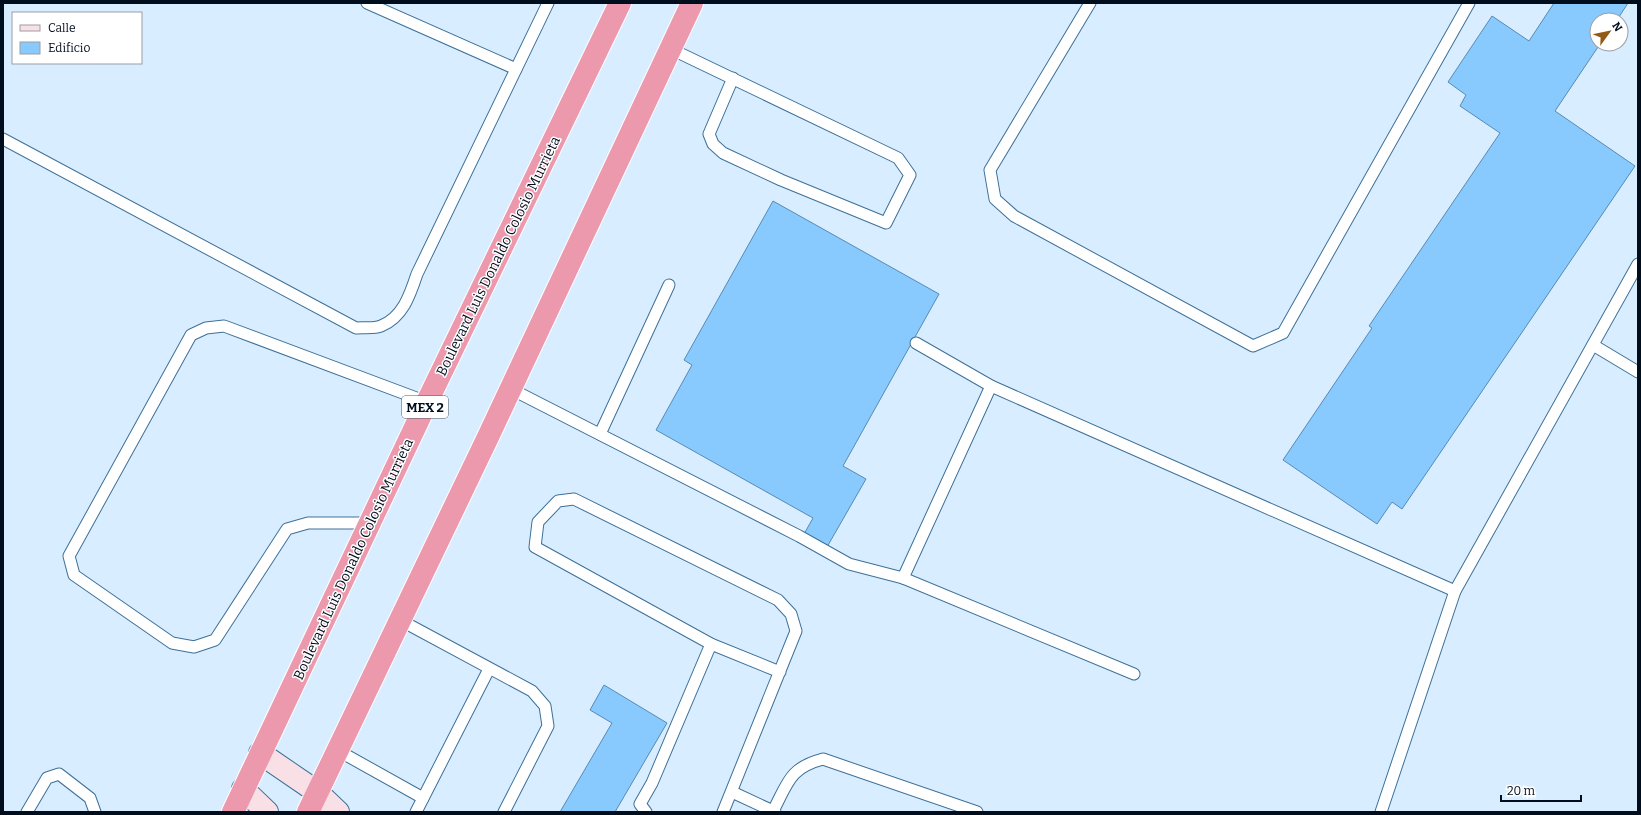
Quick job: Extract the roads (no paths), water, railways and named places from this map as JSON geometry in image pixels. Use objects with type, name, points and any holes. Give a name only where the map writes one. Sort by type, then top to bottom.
[{"type":"highway","name":"Boulevard Luis Donaldo Colosio Murrieta","points":[[233,812],[427,402],[620,3]]},
{"type":"highway","points":[[308,812],[511,389],[692,3]]},
{"type":"street","points":[[260,753],[317,792],[338,812]]},
{"type":"street","points":[[243,789],[267,812]]},
{"type":"lane","points":[[367,3],[516,69]]},
{"type":"lane","points":[[3,139],[356,328],[380,326],[398,314],[409,297],[417,274],[548,3]]},
{"type":"lane","points":[[1090,3],[990,170],[995,200],[1014,216],[1253,346],[1283,333],[1469,3]]},
{"type":"lane","points":[[671,49],[733,78],[898,158],[910,175],[886,223],[781,180],[723,153],[714,144],[709,134],[733,78]]},
{"type":"lane","points":[[1381,812],[1455,591],[1638,264]]},
{"type":"lane","points":[[600,434],[669,285]]},
{"type":"lane","points":[[370,523],[308,523],[287,529],[215,640],[194,648],[172,643],[74,574],[69,556],[191,335],[206,328],[224,326],[427,402]]},
{"type":"lane","points":[[916,343],[991,386],[1455,591]]},
{"type":"lane","points":[[1593,345],[1638,372]]},
{"type":"lane","points":[[903,578],[991,386]]},
{"type":"lane","points":[[511,389],[799,536],[849,564],[903,578],[1134,674]]},
{"type":"lane","points":[[723,812],[732,792],[780,672],[796,631],[791,614],[778,600],[574,499],[558,501],[538,522],[535,547],[711,644],[780,672]]},
{"type":"lane","points":[[400,620],[532,691],[545,706],[548,726],[504,812]]},
{"type":"lane","points":[[646,812],[640,804],[652,783],[711,644]]},
{"type":"lane","points":[[416,812],[489,669]]},
{"type":"lane","points":[[337,750],[423,798]]},
{"type":"lane","points":[[732,792],[774,812],[791,776],[806,763],[823,759],[977,812]]},
{"type":"lane","points":[[27,812],[47,778],[59,774],[90,798],[95,812]]}]
